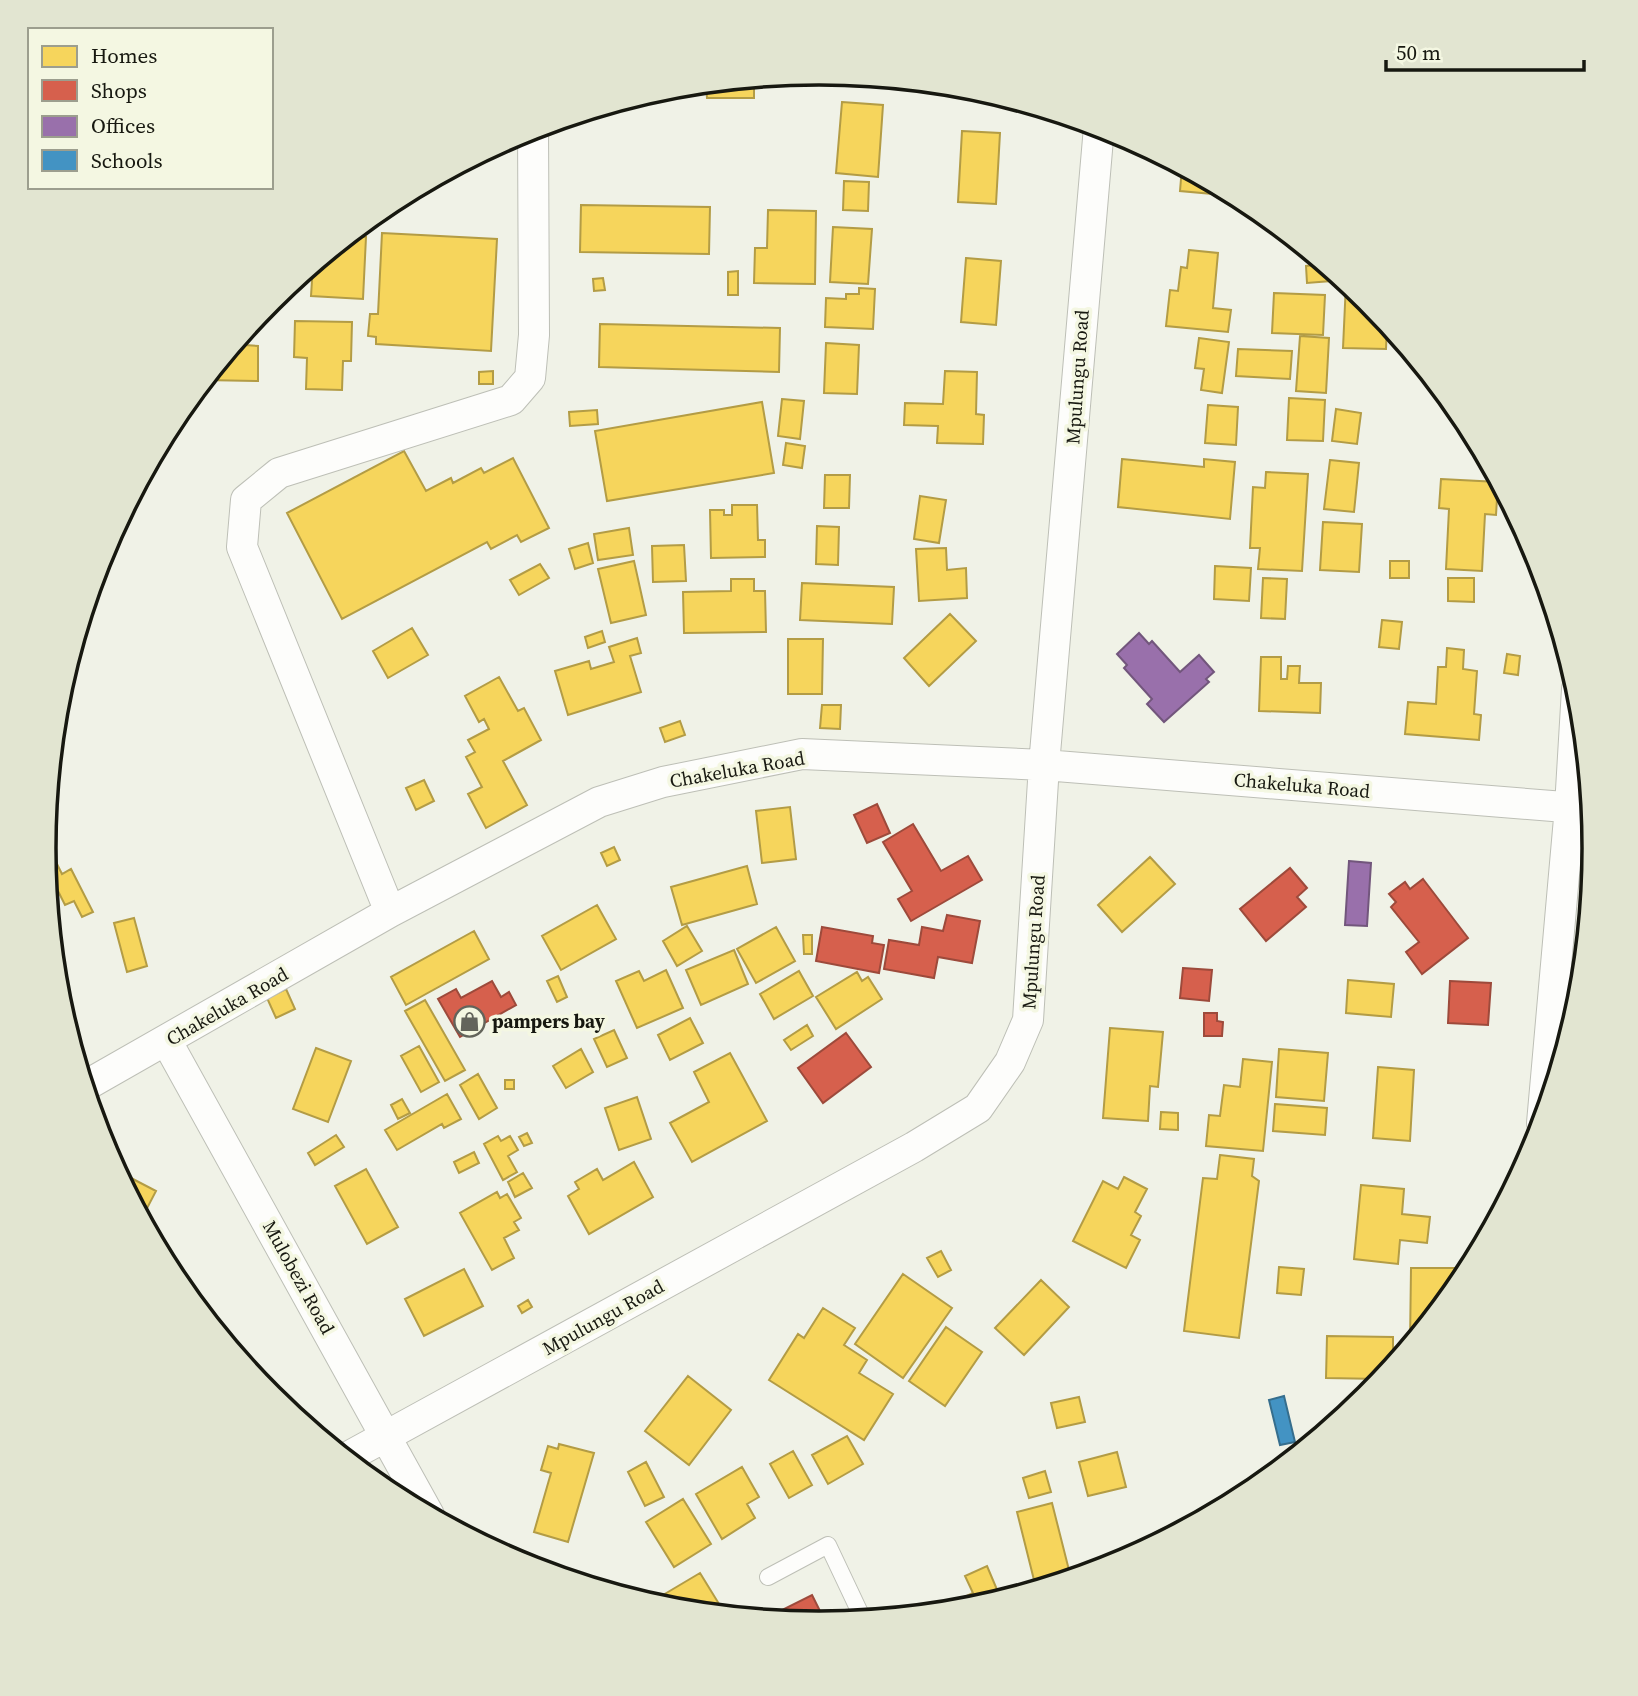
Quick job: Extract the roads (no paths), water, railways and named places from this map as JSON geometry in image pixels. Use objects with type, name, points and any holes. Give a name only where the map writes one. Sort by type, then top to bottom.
[{"type":"street","name":"Mpulungu Road","points":[[355,1453],[914,1147],[978,1108],[1010,1062],[1028,1020],[1044,765],[1098,138]]},
{"type":"street","points":[[390,912],[242,547],[246,500],[279,473],[511,400],[530,378],[534,335],[533,141]]},
{"type":"street","name":"Chakeluka Road","points":[[93,1082],[390,912],[599,802],[663,782],[802,754],[1044,765],[1580,808]]},
{"type":"street","points":[[1548,1072],[1580,808]]},
{"type":"street","name":"Mulobezi Road","points":[[166,1040],[420,1498]]},
{"type":"lane","points":[[768,1577],[828,1545],[858,1609]]},
{"type":"place","name":"pampers bay","points":[[469,1021]]}]
